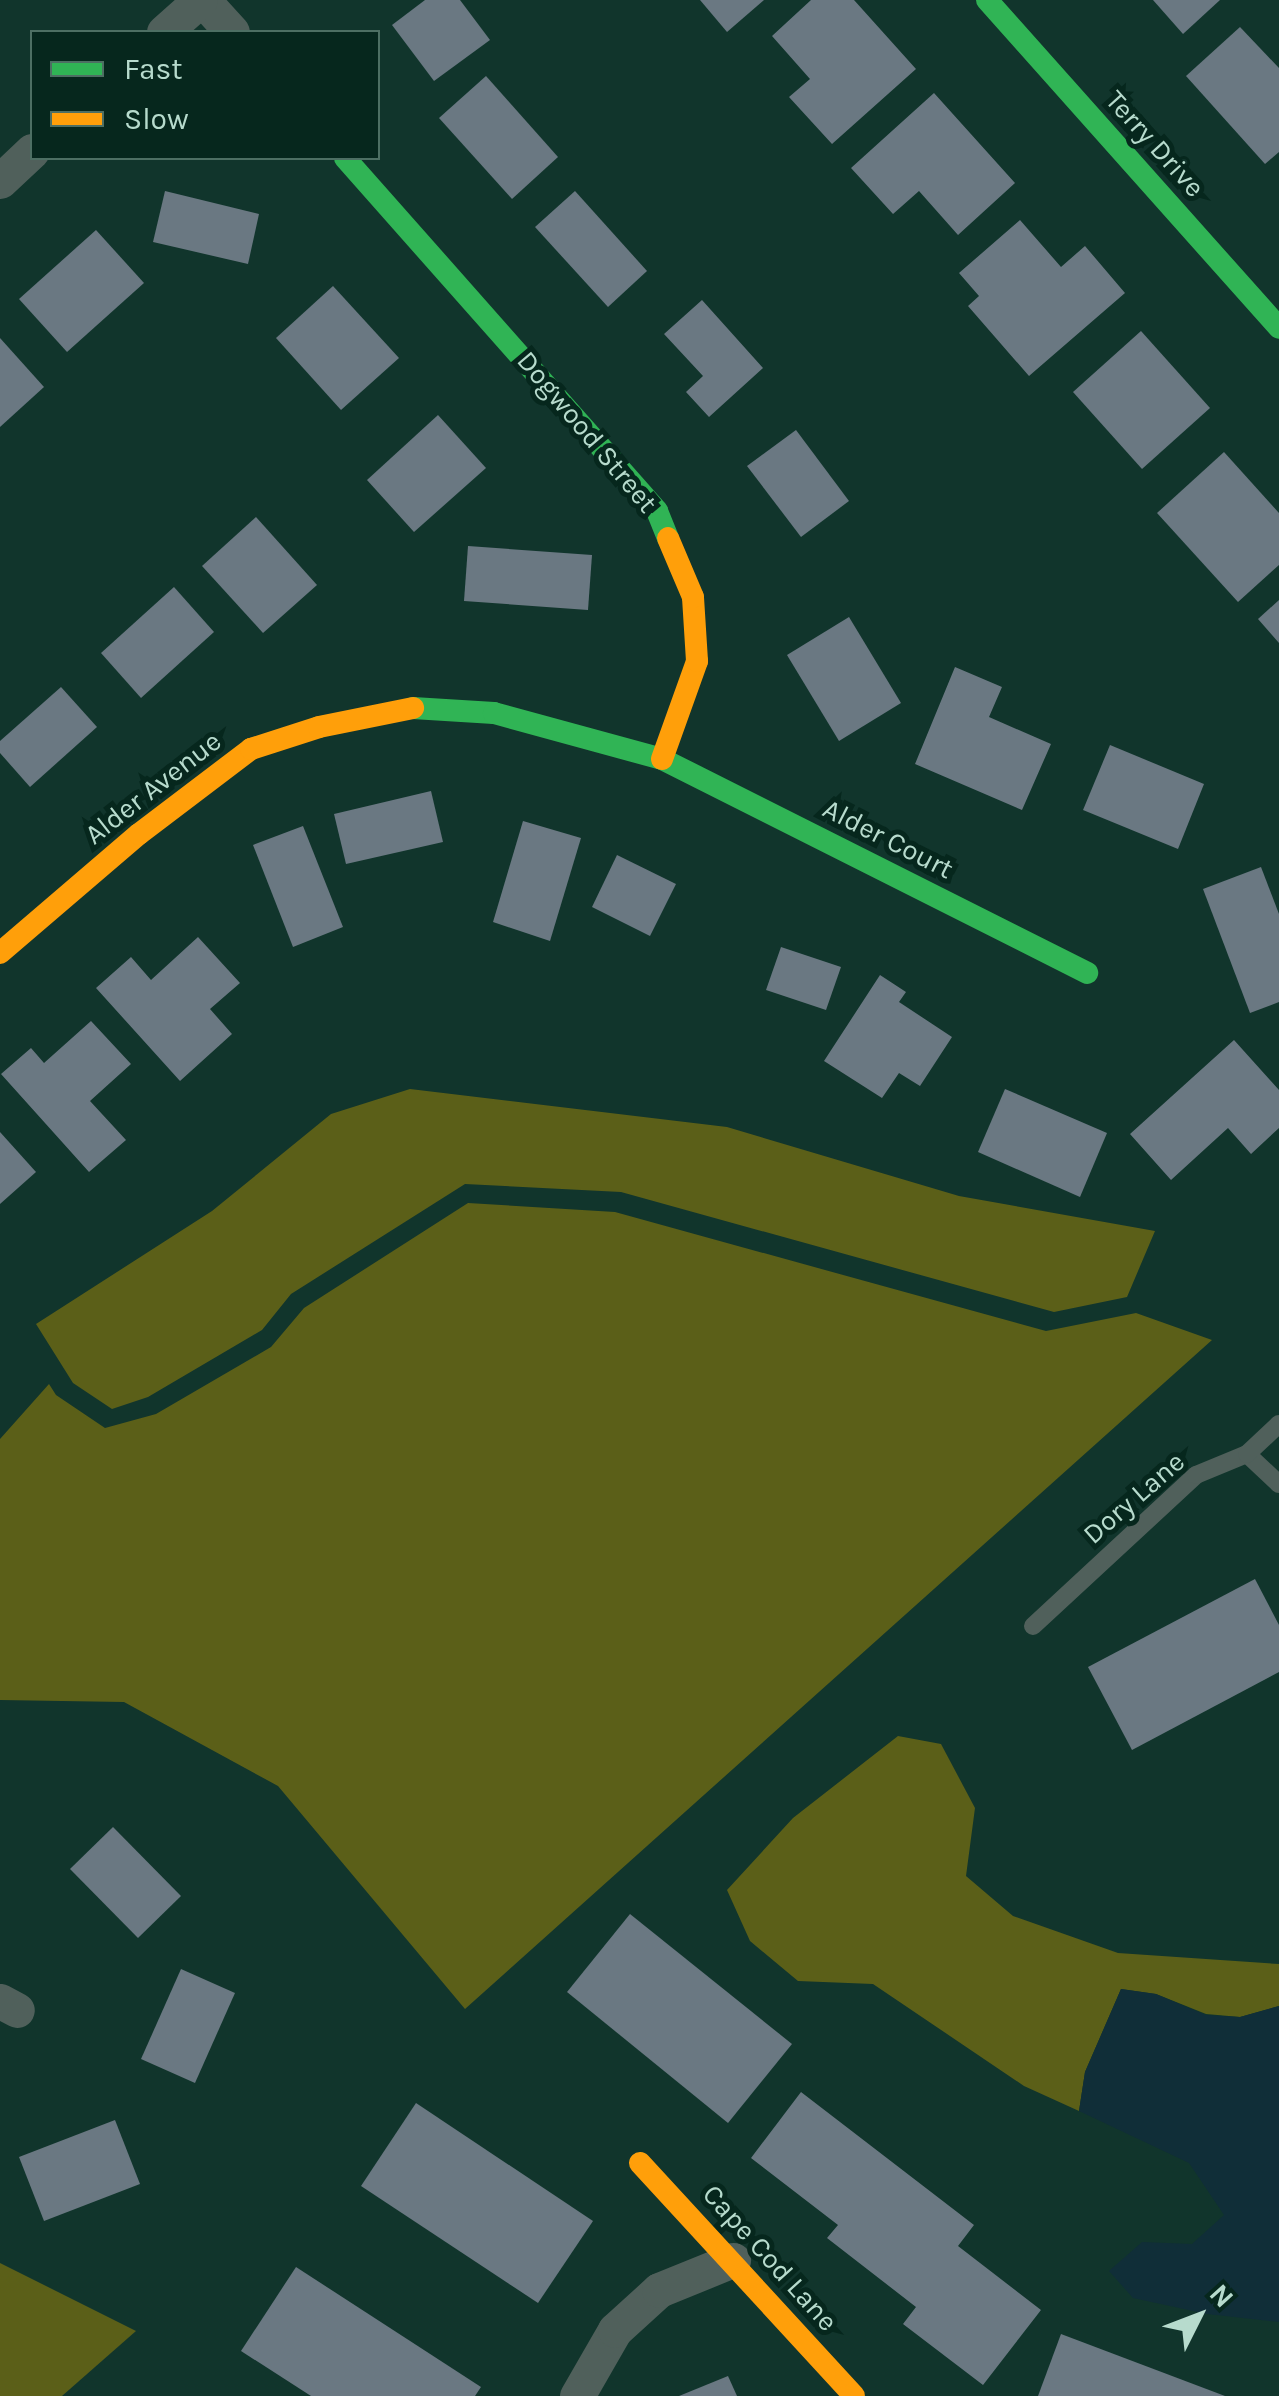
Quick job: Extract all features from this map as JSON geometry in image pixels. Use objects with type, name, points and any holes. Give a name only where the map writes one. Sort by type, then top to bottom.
[{"type":"street","points":[[166,30],[201,0],[230,30]]},
{"type":"street","name":"Terry Drive","points":[[987,0],[1279,328]]},
{"type":"street","points":[[0,181],[30,154]]},
{"type":"street","name":"Dogwood Street","points":[[346,160],[657,512],[693,598],[698,661],[662,758]]},
{"type":"street","name":"Alder Avenue","points":[[0,953],[139,834],[251,749],[320,727],[418,707],[494,714],[662,758]]},
{"type":"street","name":"Alder Court","points":[[662,758],[1087,973]]},
{"type":"street","name":"Cape Cod Lane","points":[[640,2163],[854,2396]]},
{"type":"street","points":[[578,2396],[615,2330],[659,2290],[733,2260]]},
{"type":"lane","name":"Dory Lane","points":[[1033,1626],[1196,1475],[1247,1454],[1279,1424]]},
{"type":"lane","points":[[1247,1454],[1279,1484]]},
{"type":"shaded area","points":[[410,1089],[727,1127],[959,1196],[1155,1231],[1127,1297],[1054,1312],[621,1192],[465,1184],[291,1294],[262,1330],[148,1397],[112,1409],[73,1383],[36,1324],[212,1211],[331,1114]]},
{"type":"shaded area","points":[[468,1203],[615,1212],[1046,1331],[1136,1313],[1212,1340],[465,2009],[278,1786],[124,1702],[0,1700],[0,1439],[49,1384],[56,1395],[105,1428],[156,1414],[271,1347],[304,1308]]},
{"type":"shaded area","points":[[898,1736],[941,1744],[975,1808],[966,1876],[1013,1916],[1118,1953],[1279,1964],[1279,2006],[1240,2017],[1206,2014],[1156,1994],[1121,1989],[1085,2072],[1079,2111],[1024,2086],[873,1984],[798,1981],[750,1941],[727,1890],[793,1818]]},
{"type":"shaded area","points":[[0,2263],[136,2331],[62,2396],[0,2396]]},
{"type":"water","points":[[1121,1989],[1156,1994],[1206,2015],[1240,2017],[1279,2006],[1279,2322],[1207,2314],[1133,2298],[1109,2271],[1142,2242],[1192,2244],[1224,2215],[1189,2163],[1079,2111],[1085,2072]]},
{"type":"building","points":[[425,0],[460,0],[490,40],[434,81],[392,25]]},
{"type":"building","points":[[700,0],[764,0],[727,32]]},
{"type":"building","points":[[811,0],[854,0],[916,69],[832,144],[789,97],[810,79],[772,36]]},
{"type":"building","points":[[1153,0],[1220,0],[1183,34]]},
{"type":"building","points":[[1240,27],[1279,68],[1279,152],[1265,164],[1186,76]]},
{"type":"building","points":[[486,76],[558,157],[512,199],[439,118]]},
{"type":"building","points":[[934,93],[1015,183],[958,235],[919,191],[893,214],[851,168]]},
{"type":"building","points":[[165,191],[259,214],[248,264],[153,242]]},
{"type":"building","points":[[575,191],[647,271],[608,307],[535,227]]},
{"type":"building","points":[[1020,220],[1061,267],[1085,246],[1125,293],[1029,376],[968,306],[979,296],[959,273]]},
{"type":"building","points":[[96,230],[144,283],[67,352],[19,299]]},
{"type":"building","points":[[333,286],[399,358],[341,410],[276,338]]},
{"type":"building","points":[[702,300],[763,368],[709,417],[686,392],[703,376],[664,334]]},
{"type":"building","points":[[1141,331],[1210,408],[1142,469],[1073,392]]},
{"type":"building","points":[[0,338],[44,387],[0,427]]},
{"type":"building","points":[[438,415],[486,468],[414,532],[367,480]]},
{"type":"building","points":[[796,430],[849,501],[801,537],[747,466]]},
{"type":"building","points":[[1224,452],[1279,513],[1279,565],[1238,602],[1157,513]]},
{"type":"building","points":[[256,517],[317,585],[263,633],[202,566]]},
{"type":"building","points":[[468,546],[592,555],[588,610],[464,601]]},
{"type":"building","points":[[174,587],[214,632],[141,698],[101,653]]},
{"type":"building","points":[[1279,600],[1279,643],[1258,619]]},
{"type":"building","points":[[849,617],[901,703],[839,741],[787,655]]},
{"type":"building","points":[[955,667],[1002,687],[989,717],[1051,744],[1022,810],[915,764]]},
{"type":"building","points":[[61,687],[97,727],[30,787],[0,753],[0,741]]},
{"type":"building","points":[[1110,745],[1204,784],[1178,849],[1083,810]]},
{"type":"building","points":[[431,791],[443,842],[346,864],[334,814]]},
{"type":"building","points":[[523,821],[581,838],[550,941],[493,922]]},
{"type":"building","points":[[303,826],[343,927],[293,947],[253,845]]},
{"type":"building","points":[[617,855],[676,884],[650,936],[592,907]]},
{"type":"building","points":[[1261,867],[1279,914],[1279,1002],[1250,1013],[1203,889]]},
{"type":"building","points":[[198,937],[240,983],[210,1009],[232,1034],[180,1081],[96,988],[131,957],[151,980]]},
{"type":"building","points":[[781,947],[841,967],[826,1010],[766,990]]},
{"type":"building","points":[[880,975],[906,992],[899,1002],[952,1037],[920,1086],[899,1073],[882,1098],[824,1061]]},
{"type":"building","points":[[91,1021],[131,1064],[90,1101],[126,1140],[89,1172],[1,1074],[31,1048],[44,1063]]},
{"type":"building","points":[[1234,1040],[1279,1090],[1279,1128],[1251,1154],[1228,1128],[1171,1180],[1130,1134]]},
{"type":"building","points":[[1005,1089],[1107,1133],[1080,1197],[978,1152]]},
{"type":"building","points":[[0,1132],[36,1172],[0,1204]]},
{"type":"building","points":[[1255,1579],[1279,1625],[1279,1672],[1132,1750],[1088,1667]]},
{"type":"building","points":[[113,1827],[181,1896],[138,1938],[70,1869]]},
{"type":"building","points":[[630,1914],[792,2044],[728,2123],[567,1992]]},
{"type":"building","points":[[181,1969],[235,1993],[195,2083],[141,2059]]},
{"type":"building","points":[[801,2092],[974,2225],[958,2246],[1041,2310],[983,2385],[903,2324],[916,2307],[827,2238],[838,2225],[751,2158]]},
{"type":"building","points":[[416,2103],[593,2221],[538,2303],[361,2186]]},
{"type":"building","points":[[115,2120],[140,2184],[44,2221],[19,2157]]},
{"type":"building","points":[[296,2267],[481,2387],[475,2396],[311,2396],[241,2351]]},
{"type":"building","points":[[1061,2334],[1225,2396],[1038,2396]]},
{"type":"building","points":[[728,2376],[737,2396],[679,2396]]},
{"type":"traffic: fast","points":[[987,0],[1279,328]]},
{"type":"traffic: fast","points":[[347,160],[657,511],[668,538]]},
{"type":"traffic: fast","points":[[413,708],[494,713],[662,759],[1087,973]]},
{"type":"traffic: slow","points":[[662,759],[697,661],[693,597],[668,538]]},
{"type":"traffic: slow","points":[[0,953],[139,834],[251,749],[319,727],[413,708]]},
{"type":"traffic: slow","points":[[640,2163],[854,2396]]}]
